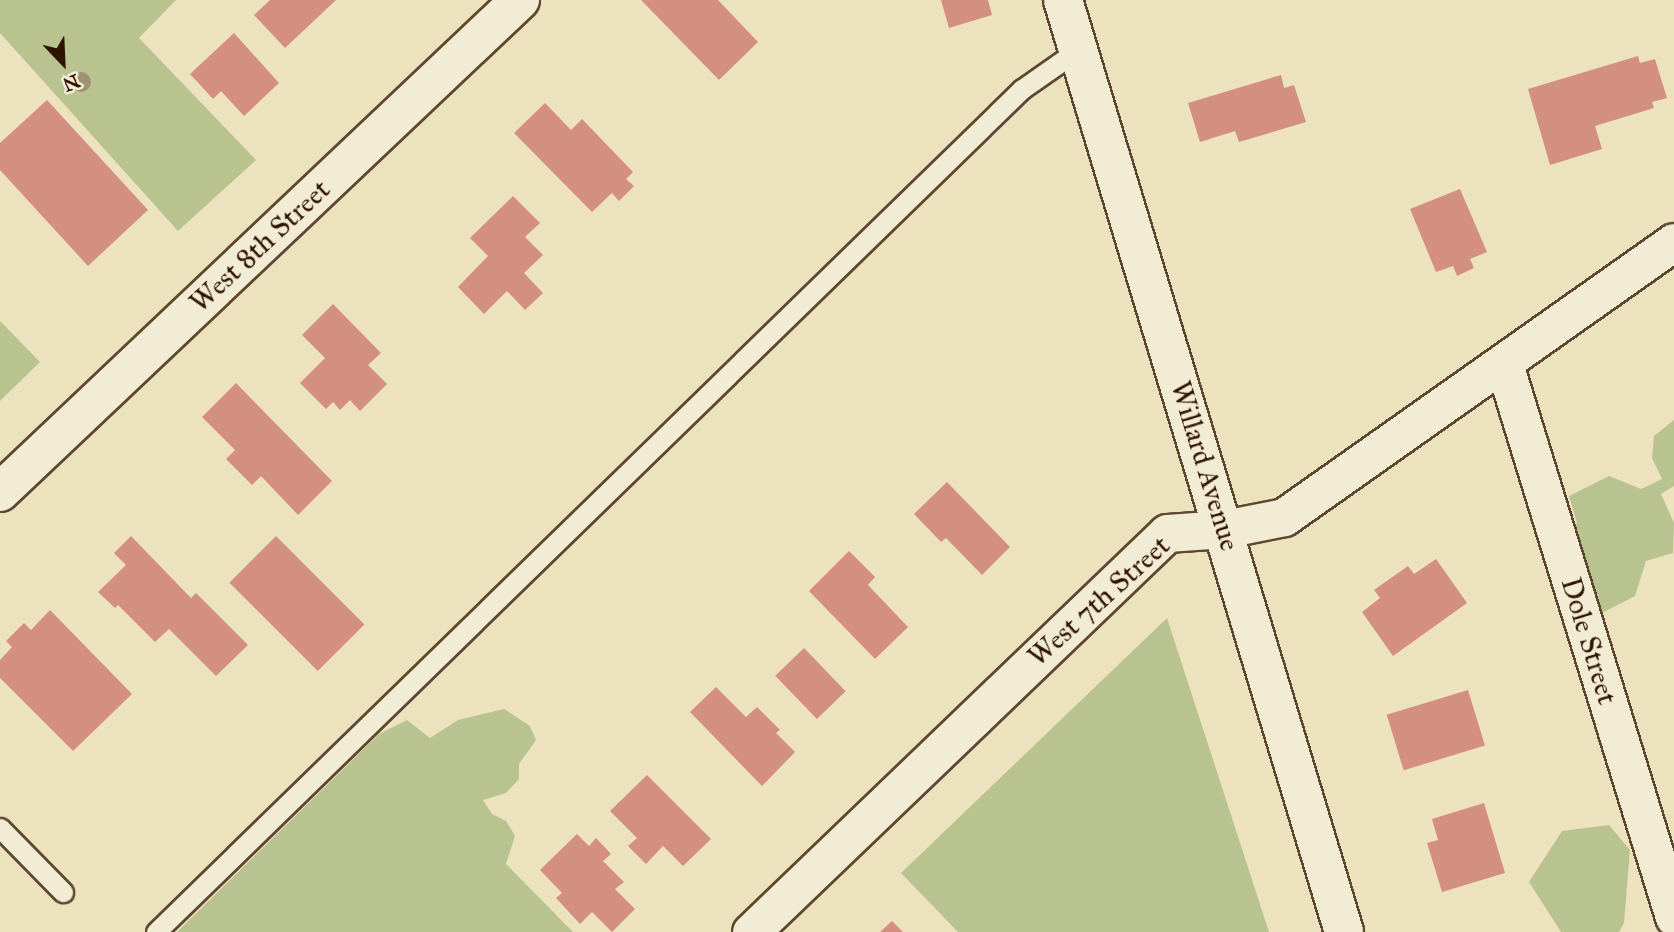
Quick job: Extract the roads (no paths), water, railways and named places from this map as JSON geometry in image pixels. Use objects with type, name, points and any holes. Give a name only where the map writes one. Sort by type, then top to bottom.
[{"type":"street","name":"West 8th Street","points":[[0,492],[520,0]]},
{"type":"street","name":"Willard Avenue","points":[[1063,0],[1344,932]]},
{"type":"street","name":"West 7th Street","points":[[751,932],[1167,533],[1224,529],[1284,517],[1674,242]]},
{"type":"street","name":"Dole Street","points":[[1504,364],[1674,917]]},
{"type":"lane","points":[[156,932],[1022,89],[1078,50]]},
{"type":"lane","points":[[0,828],[63,892]]}]
